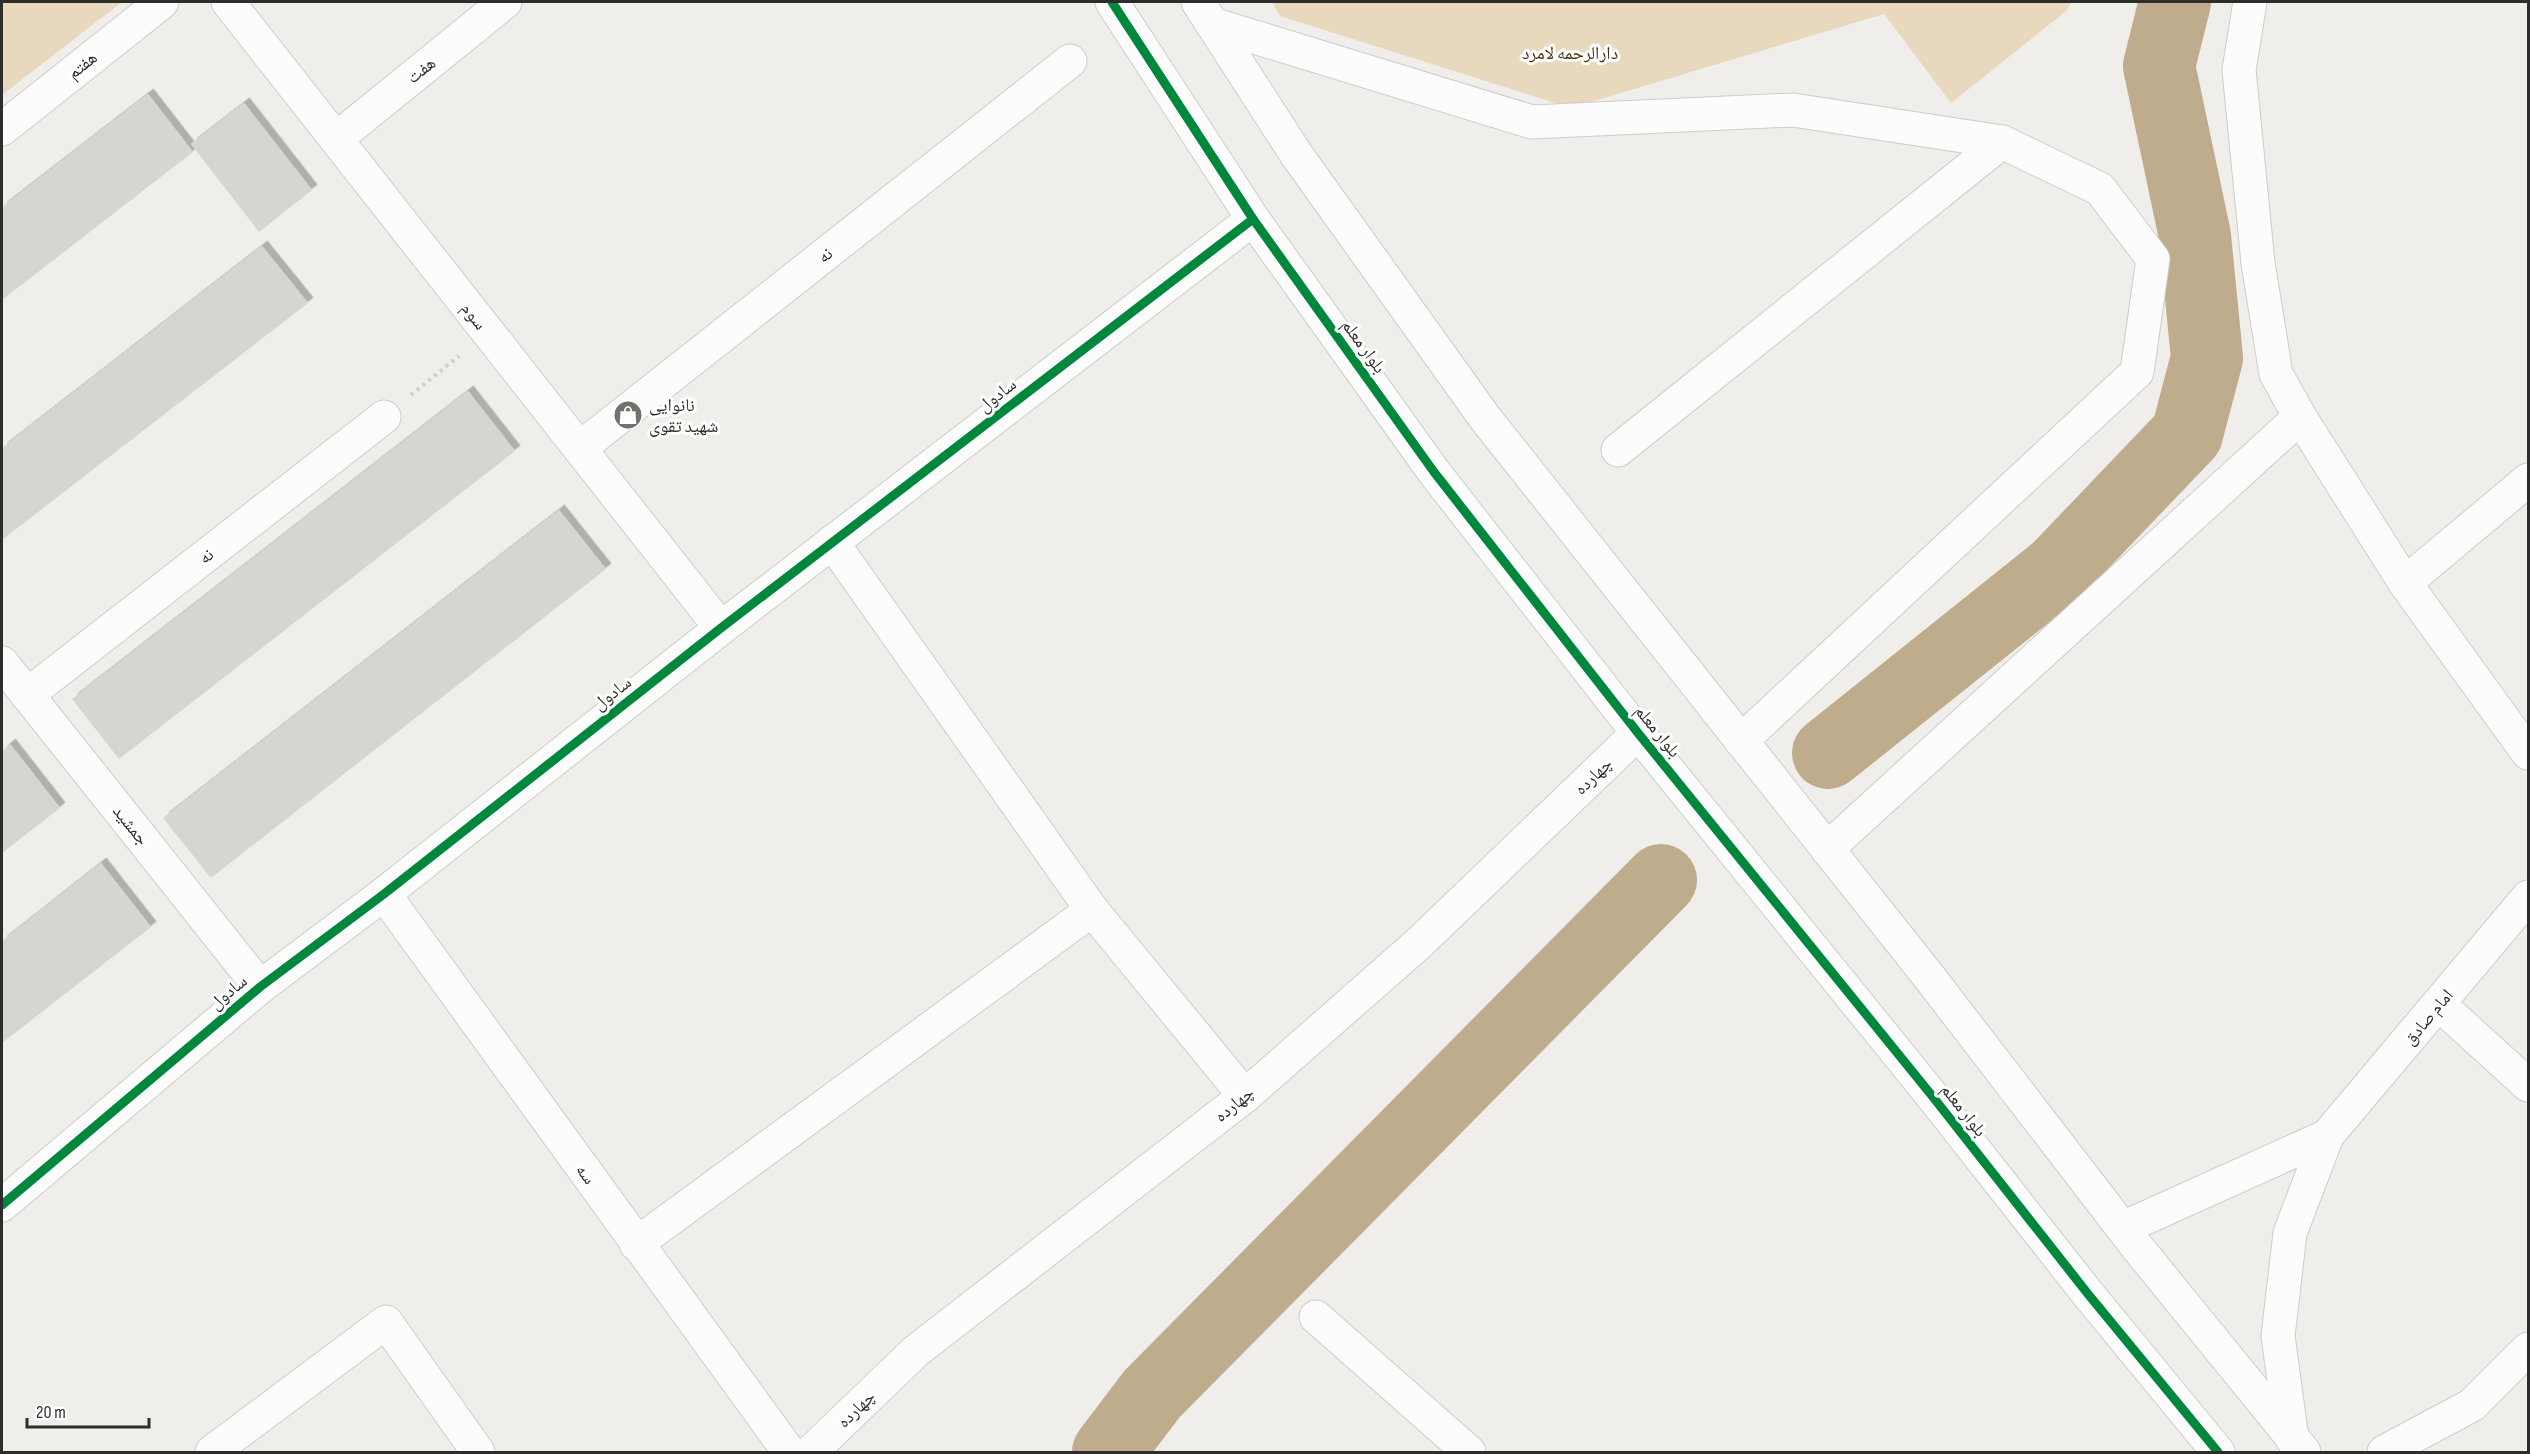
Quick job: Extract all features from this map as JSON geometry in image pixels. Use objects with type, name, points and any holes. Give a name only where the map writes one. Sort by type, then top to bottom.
[{"type":"street","name":"هفتم","points":[[2,129],[162,2]]},
{"type":"street","name":"سوم","points":[[228,2],[721,628]]},
{"type":"street","name":"هفت","points":[[336,139],[505,2]]},
{"type":"street","name":"بلوار معلم","points":[[1112,2],[1253,219],[1434,472],[1638,733],[1933,1097],[2088,1294],[2218,1452]]},
{"type":"street","points":[[2250,2],[2239,70],[2258,263],[2276,374],[2300,417],[2405,583],[2529,753]]},
{"type":"street","points":[[1205,13],[1532,122],[1793,110],[2002,142],[2100,189],[2153,259],[2137,372],[1741,741]]},
{"type":"street","points":[[1205,13],[1296,154],[1485,418],[1827,849],[2123,1228],[2298,1446]]},
{"type":"street","name":"نه","points":[[580,448],[1070,61]]},
{"type":"street","points":[[1618,450],[2002,142]]},
{"type":"street","name":"سادول","points":[[2,1205],[260,987],[384,894],[721,628],[1253,219]]},
{"type":"street","name":"نه","points":[[27,695],[384,417]]},
{"type":"street","points":[[1827,849],[2300,417]]},
{"type":"street","points":[[2405,583],[2529,480]]},
{"type":"street","points":[[832,543],[1092,910],[1245,1096]]},
{"type":"street","name":"جمشید","points":[[2,663],[260,987]]},
{"type":"street","name":"چهارده","points":[[811,1452],[916,1351],[1245,1096],[1418,944],[1638,733]]},
{"type":"street","name":"سه","points":[[384,894],[789,1452]]},
{"type":"street","name":"امام صادق","points":[[2327,1136],[2529,897]]},
{"type":"street","points":[[636,1244],[1092,910]]},
{"type":"street","points":[[2439,1004],[2529,1086]]},
{"type":"street","points":[[2123,1228],[2327,1136]]},
{"type":"street","points":[[2298,1446],[2278,1336],[2290,1233],[2327,1136]]},
{"type":"street","points":[[1316,1317],[1469,1452]]},
{"type":"street","points":[[212,1452],[386,1322],[478,1452]]},
{"type":"street","points":[[2384,1452],[2472,1405],[2529,1349]]},
{"type":"path","points":[[384,417],[487,333]]},
{"type":"green space","points":[[2,2],[122,2],[2,95]]},
{"type":"green space","name":"دارالرحمه لامرد","points":[[1272,2],[2072,2],[2065,12],[1951,103],[1884,14],[1571,108],[1280,16]]},
{"type":"building","points":[[148,94],[193,152],[2,300],[2,207]]},
{"type":"building","points":[[244,103],[312,190],[259,232],[191,144]]},
{"type":"building","points":[[262,246],[308,303],[2,540],[2,448]]},
{"type":"building","points":[[468,391],[515,451],[119,759],[72,699]]},
{"type":"building","points":[[559,510],[606,569],[211,878],[163,818]]},
{"type":"building","points":[[10,744],[60,808],[2,853],[2,751]]},
{"type":"building","points":[[101,863],[151,927],[2,1043],[2,941]]},
{"type":"waterway","points":[[1828,753],[2057,570],[2187,434],[2207,358],[2195,236],[2159,66],[2175,2]]},
{"type":"waterway","points":[[1108,1452],[1152,1394],[1661,880]]},
{"type":"cycle path","points":[[1112,2],[1253,219],[1434,472],[1638,733],[1933,1097],[2088,1294],[2218,1452]]},
{"type":"cycle path","points":[[2,1205],[260,987],[384,894],[721,628],[1253,219]]},
{"type":"place","name":"نانوایی شهید تقوی","points":[[628,415]]}]
